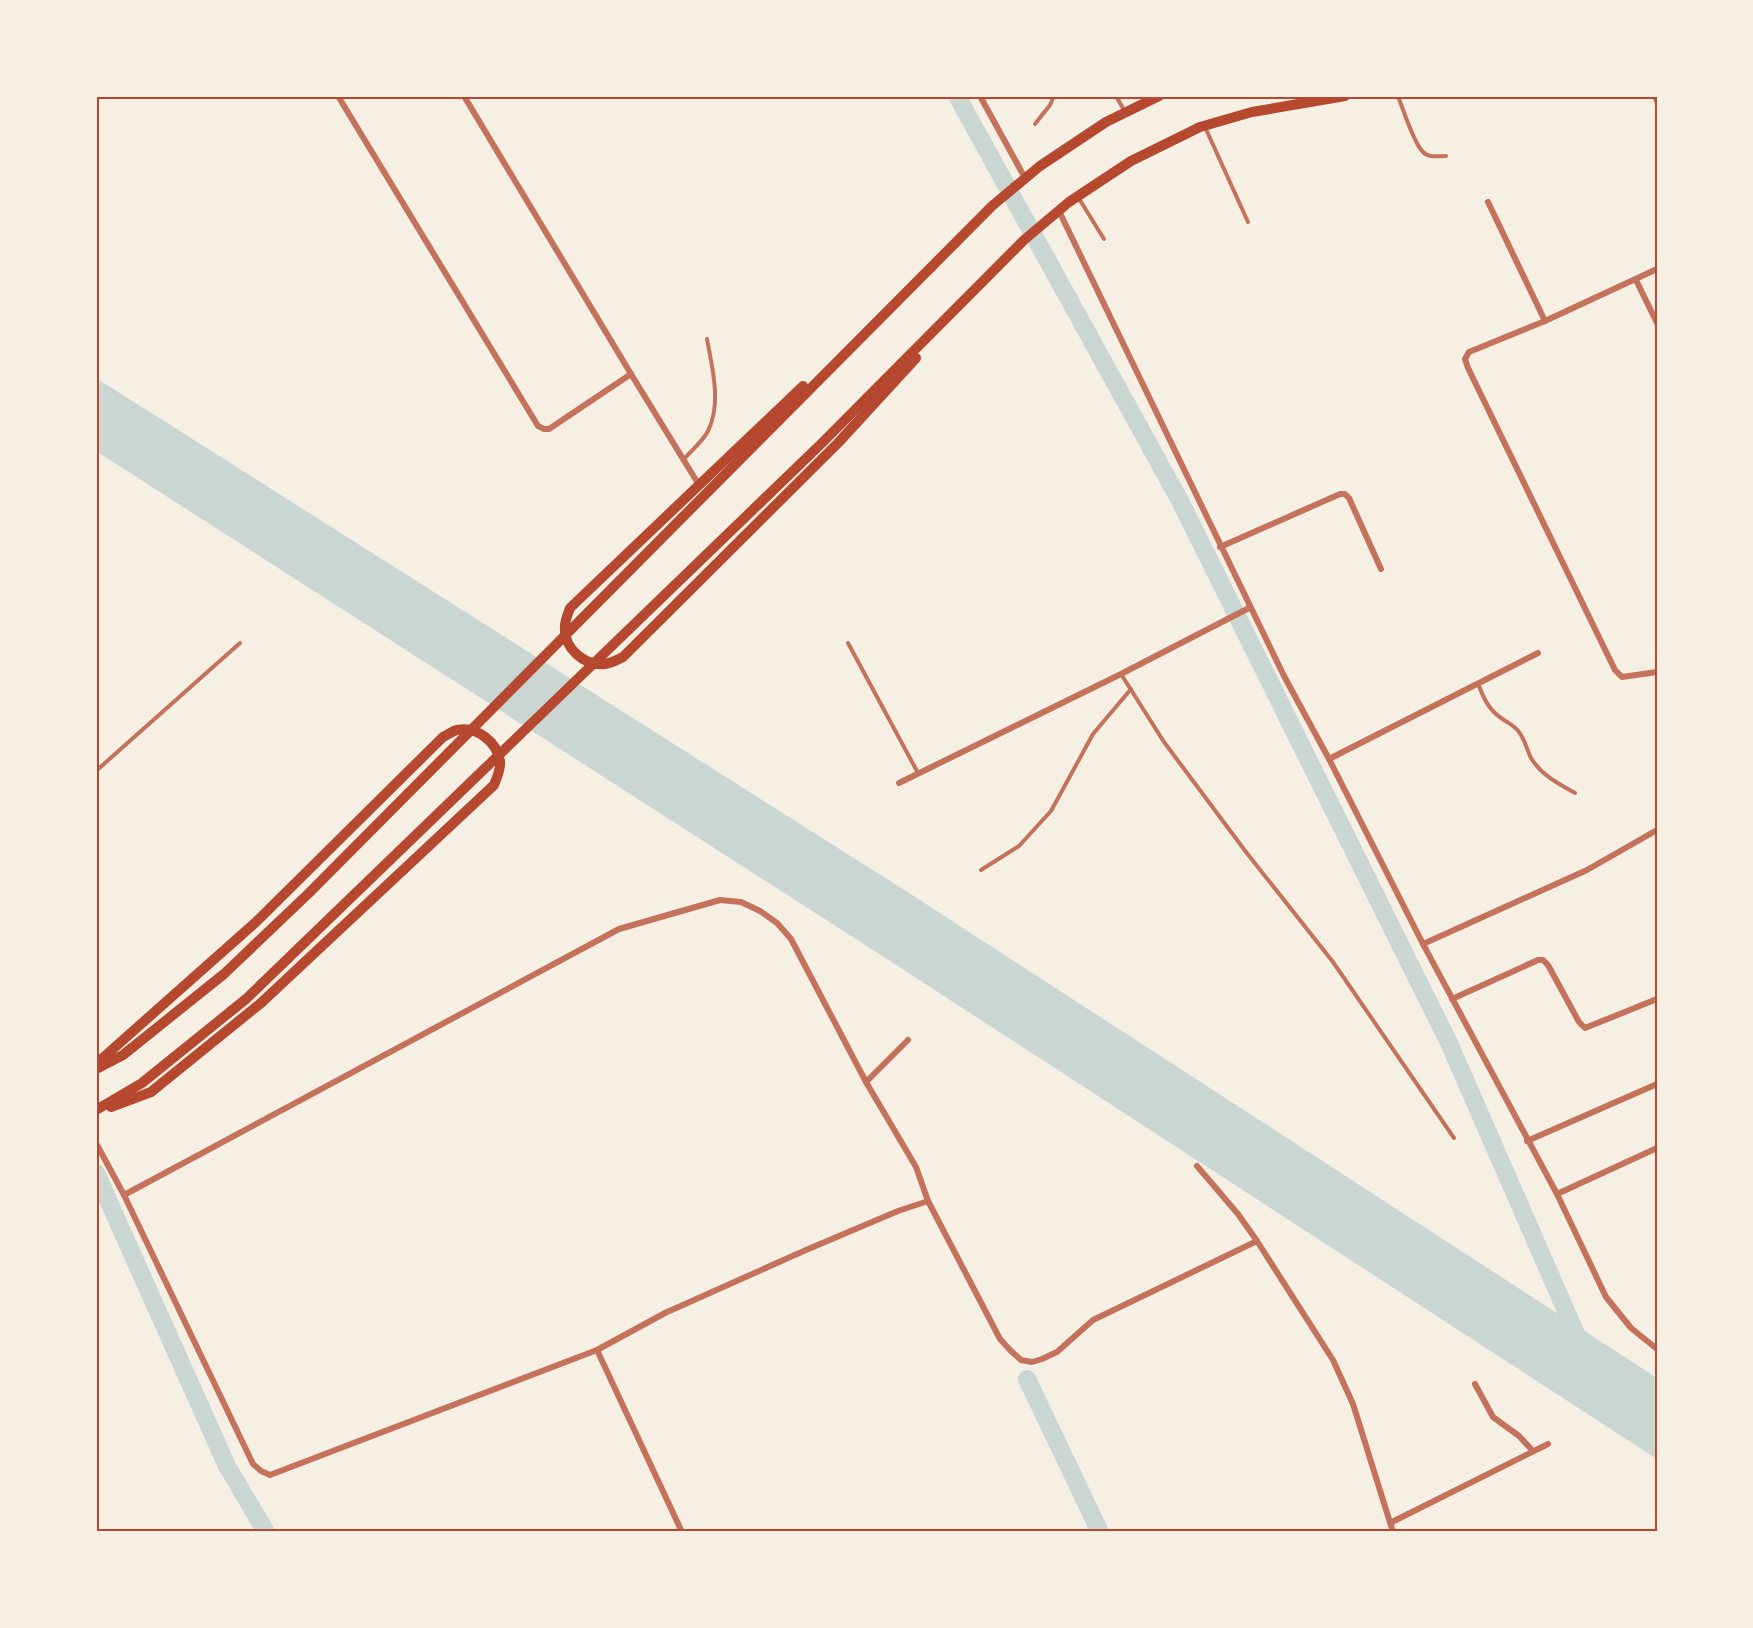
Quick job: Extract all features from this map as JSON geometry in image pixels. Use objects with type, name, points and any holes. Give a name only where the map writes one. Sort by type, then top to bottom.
[{"type":"main road","points":[[1024,240],[838,443],[623,657],[609,664],[597,664],[585,661],[570,646],[565,625],[570,608],[992,206],[1040,166],[1106,122],[1159,96]]},
{"type":"main road","points":[[96,1111],[142,1083],[246,999],[821,444],[1024,240],[1077,196],[1131,160],[1204,126],[1252,112],[1345,96]]},
{"type":"main road","points":[[96,1069],[123,1055],[224,974],[309,893],[992,206]]},
{"type":"main road","points":[[96,1064],[256,922],[443,736],[457,730],[469,730],[482,734],[491,742],[500,760],[500,770],[494,785],[345,925],[261,1003],[151,1092],[96,1111]]},
{"type":"street","points":[[338,96],[538,426],[549,429],[631,374]]},
{"type":"street","points":[[464,96],[699,485]]},
{"type":"street","points":[[980,96],[1025,178]]},
{"type":"street","points":[[1655,96],[1657,101]]},
{"type":"street","points":[[1488,202],[1545,321]]},
{"type":"street","points":[[1059,211],[1249,608],[1423,944],[1557,1194],[1606,1297],[1631,1328],[1657,1349]]},
{"type":"street","points":[[1657,269],[1545,321],[1469,352],[1465,359],[1615,670],[1622,677],[1657,672]]},
{"type":"street","points":[[1636,280],[1657,323]]},
{"type":"street","points":[[1220,547],[1340,494],[1345,494],[1349,498],[1381,570]]},
{"type":"street","points":[[898,783],[1121,674],[1249,608]]},
{"type":"street","points":[[1329,759],[1538,653]]},
{"type":"street","points":[[1423,944],[1587,870],[1657,830]]},
{"type":"street","points":[[124,1195],[619,929],[720,900],[741,902],[760,911],[777,923],[791,939],[866,1082],[916,1167],[928,1201],[1000,1339],[1021,1359],[1032,1362],[1057,1352],[1093,1320],[1257,1241]]},
{"type":"street","points":[[1452,999],[1538,960],[1543,960],[1548,965],[1579,1022],[1585,1028],[1657,999]]},
{"type":"street","points":[[866,1082],[908,1040]]},
{"type":"street","points":[[1527,1141],[1657,1084]]},
{"type":"street","points":[[96,1143],[124,1195],[253,1464],[270,1475],[597,1350],[665,1313],[806,1250],[898,1211],[928,1201]]},
{"type":"street","points":[[1557,1194],[1657,1148]]},
{"type":"street","points":[[1197,1166],[1238,1214],[1257,1241],[1333,1360],[1353,1404],[1393,1532]]},
{"type":"street","points":[[597,1350],[682,1532]]},
{"type":"street","points":[[1475,1384],[1493,1417],[1519,1436],[1533,1451]]},
{"type":"street","points":[[1390,1523],[1548,1444]]},
{"type":"lane","points":[[1035,124],[1054,96]]},
{"type":"lane","points":[[1116,96],[1125,112]]},
{"type":"lane","points":[[1398,96],[1423,152],[1430,156],[1446,156]]},
{"type":"lane","points":[[1204,126],[1248,222]]},
{"type":"lane","points":[[1077,196],[1104,239]]},
{"type":"lane","points":[[684,460],[708,432],[714,414],[715,388],[707,339]]},
{"type":"lane","points":[[96,771],[240,643]]},
{"type":"lane","points":[[848,643],[918,773]]},
{"type":"lane","points":[[1121,674],[1164,742],[1246,852],[1333,962],[1454,1138]]},
{"type":"lane","points":[[1478,683],[1488,707],[1511,723],[1520,734],[1538,767],[1550,778],[1575,793]]},
{"type":"lane","points":[[981,870],[1019,846],[1051,811],[1093,734],[1131,689]]},
{"type":"shaded area","points":[[96,378],[909,893],[1657,1378],[1657,1459],[870,948],[96,451]]},
{"type":"waterway","points":[[957,96],[1179,499],[1449,1043],[1580,1343]]},
{"type":"waterway","points":[[96,1173],[227,1466],[266,1532]]},
{"type":"waterway","points":[[1027,1379],[1100,1532]]}]
